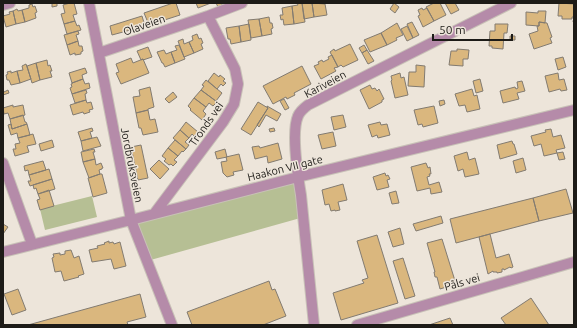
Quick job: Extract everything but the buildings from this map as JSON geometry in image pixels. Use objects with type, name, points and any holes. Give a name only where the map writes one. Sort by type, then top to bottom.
[{"type":"street","points":[[3,5],[10,3]]},
{"type":"street","name":"Jordbruksveien","points":[[89,3],[131,220],[172,325]]},
{"type":"street","name":"Olaveien","points":[[99,54],[242,3]]},
{"type":"street","name":"Kariveien","points":[[314,325],[298,177],[295,129],[297,117],[301,110],[315,101],[511,3]]},
{"type":"street","name":"Tronds vei","points":[[154,214],[223,122],[234,104],[238,84],[235,69],[208,16]]},
{"type":"street","name":"Haakon VII gate","points":[[3,252],[298,177],[574,110]]},
{"type":"street","points":[[3,163],[32,244]]},
{"type":"street","name":"Påls vei","points":[[357,325],[574,262]]},
{"type":"green space","points":[[298,177],[304,217],[147,261],[131,220]]},
{"type":"green space","points":[[92,196],[97,217],[45,230],[40,209]]}]
